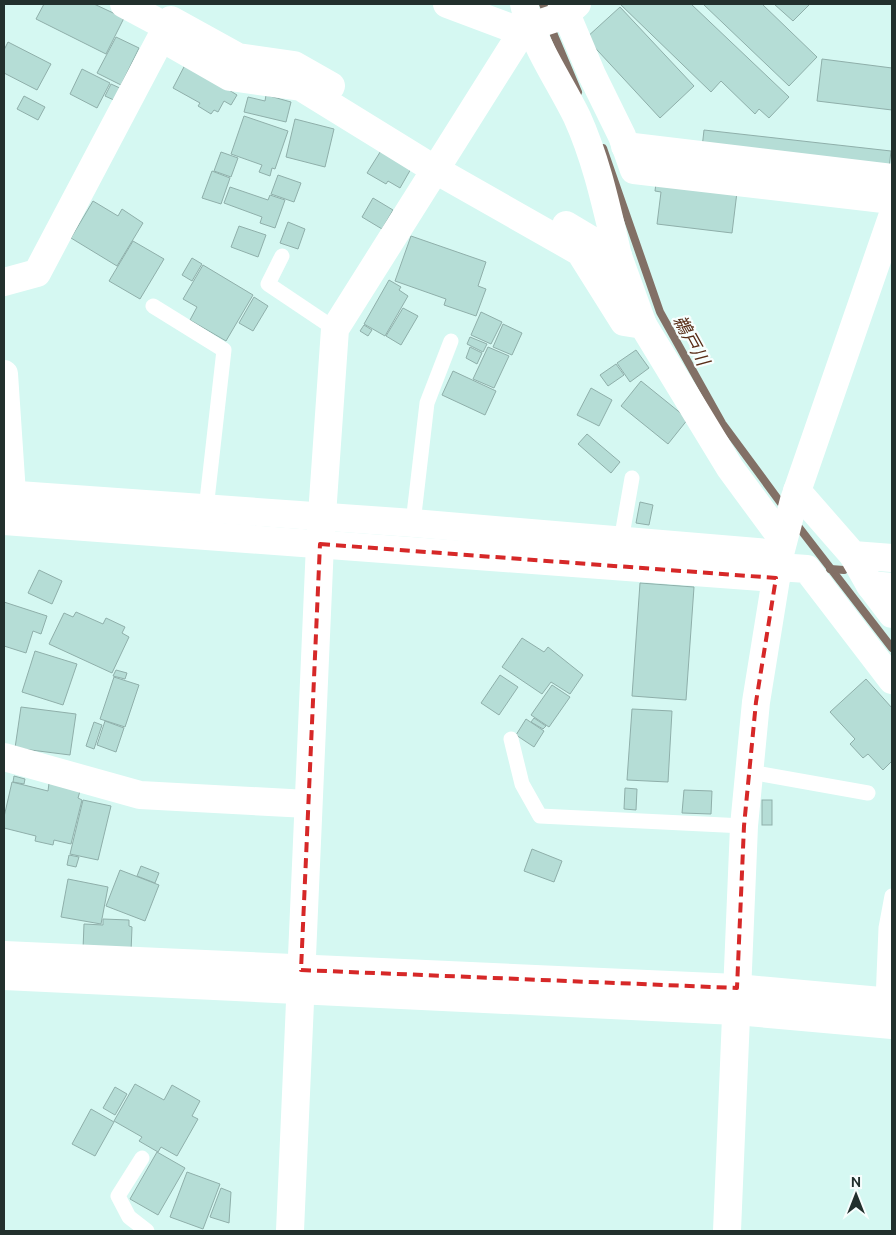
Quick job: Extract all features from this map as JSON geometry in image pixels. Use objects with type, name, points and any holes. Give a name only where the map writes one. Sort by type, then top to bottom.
[{"type":"street","points":[[124,4],[170,17],[238,57],[294,65],[580,252],[624,322],[643,325]]},
{"type":"street","points":[[446,4],[547,16]]},
{"type":"street","points":[[547,16],[626,146],[634,170],[892,200]]},
{"type":"street","points":[[290,1231],[308,804],[322,531],[335,329],[439,161],[547,16]]},
{"type":"street","points":[[547,16],[577,119],[597,172],[618,256],[643,325],[781,554]]},
{"type":"street","points":[[4,282],[37,273],[170,17]]},
{"type":"street","points":[[626,146],[892,178]]},
{"type":"street","points":[[439,161],[618,256]]},
{"type":"street","points":[[727,1231],[744,826],[756,702],[781,554],[796,496],[892,217]]},
{"type":"street","points":[[592,270],[618,256]]},
{"type":"street","points":[[4,374],[6,507]]},
{"type":"street","points":[[796,496],[881,586],[892,614]]},
{"type":"street","points":[[6,507],[322,531],[781,554]]},
{"type":"street","points":[[6,507],[206,508],[322,531],[413,524],[781,554],[807,569],[892,680]]},
{"type":"street","points":[[853,555],[892,558]]},
{"type":"street","points":[[4,757],[140,795],[308,804]]},
{"type":"street","points":[[4,955],[300,980]]},
{"type":"street","points":[[4,976],[300,980],[737,1000],[889,1009]]},
{"type":"lane","points":[[282,256],[268,284],[335,329]]},
{"type":"lane","points":[[153,306],[224,350],[206,508]]},
{"type":"lane","points":[[413,524],[427,403],[451,341]]},
{"type":"lane","points":[[620,541],[632,478]]},
{"type":"lane","points":[[511,739],[522,784],[540,816],[744,826]]},
{"type":"lane","points":[[750,772],[868,793]]},
{"type":"lane","points":[[889,1009],[886,928],[892,896]]},
{"type":"lane","points":[[142,1158],[118,1196],[129,1216],[147,1231]]},
{"type":"highlighted area","points":[[320,544],[776,578],[756,702],[744,826],[737,988],[301,970]]},
{"type":"building","points":[[44,4],[94,4],[124,18],[106,54],[36,19]]},
{"type":"building","points":[[620,4],[691,4],[789,97],[769,118],[759,109],[755,114],[721,81],[711,92]]},
{"type":"building","points":[[703,4],[762,4],[817,57],[789,86]]},
{"type":"building","points":[[774,4],[810,4],[793,21]]},
{"type":"building","points":[[620,7],[694,86],[660,118],[586,38]]},
{"type":"building","points":[[116,37],[139,48],[121,85],[97,73]]},
{"type":"building","points":[[8,42],[51,64],[37,90],[4,73],[4,50]]},
{"type":"building","points":[[822,59],[892,68],[892,110],[817,101]]},
{"type":"building","points":[[186,63],[237,95],[231,105],[224,101],[218,112],[214,110],[211,114],[198,106],[200,103],[173,88]]},
{"type":"building","points":[[82,69],[110,83],[97,108],[70,94]]},
{"type":"building","points":[[111,84],[122,89],[116,101],[105,96]]},
{"type":"building","points":[[266,95],[291,102],[286,122],[244,112],[248,97],[265,101]]},
{"type":"building","points":[[24,96],[45,107],[38,120],[17,109]]},
{"type":"building","points":[[244,116],[288,131],[275,169],[272,168],[270,176],[259,172],[262,165],[231,154]]},
{"type":"building","points":[[295,119],[334,129],[325,167],[286,157]]},
{"type":"building","points":[[704,130],[891,151],[889,168],[702,148]]},
{"type":"building","points":[[382,149],[412,167],[400,188],[388,181],[386,184],[367,173]]},
{"type":"building","points":[[221,152],[238,158],[231,177],[214,171]]},
{"type":"building","points":[[212,171],[230,178],[221,204],[202,198]]},
{"type":"building","points":[[278,175],[301,183],[294,202],[271,194]]},
{"type":"building","points":[[656,183],[737,192],[732,233],[657,224],[661,192],[655,191]]},
{"type":"building","points":[[230,187],[268,200],[270,195],[285,200],[275,228],[260,223],[262,217],[224,203]]},
{"type":"building","points":[[373,198],[393,210],[382,229],[362,217]]},
{"type":"building","points":[[93,201],[118,216],[122,209],[143,223],[117,266],[71,238]]},
{"type":"building","points":[[288,222],[305,229],[298,249],[280,243]]},
{"type":"building","points":[[239,226],[266,235],[258,257],[231,247]]},
{"type":"building","points":[[411,236],[486,262],[478,286],[486,289],[476,316],[444,305],[446,299],[395,281]]},
{"type":"building","points":[[133,241],[164,259],[140,299],[109,281]]},
{"type":"building","points":[[192,258],[202,264],[192,281],[182,275]]},
{"type":"building","points":[[203,265],[253,295],[226,341],[190,320],[197,307],[183,299]]},
{"type":"building","points":[[389,280],[401,287],[399,290],[408,296],[385,336],[364,324]]},
{"type":"building","points":[[254,297],[268,306],[253,331],[239,323]]},
{"type":"building","points":[[403,308],[418,316],[401,345],[386,336]]},
{"type":"building","points":[[481,312],[502,322],[491,344],[471,335]]},
{"type":"building","points":[[503,324],[522,333],[512,355],[493,347]]},
{"type":"building","points":[[364,325],[372,330],[368,336],[360,331]]},
{"type":"building","points":[[470,337],[487,344],[483,352],[467,344]]},
{"type":"building","points":[[470,347],[482,353],[477,364],[466,358]]},
{"type":"building","points":[[488,347],[509,356],[494,388],[473,379]]},
{"type":"building","points":[[636,350],[649,368],[630,382],[617,363]]},
{"type":"building","points":[[616,364],[624,375],[608,386],[600,375]]},
{"type":"building","points":[[453,371],[496,391],[485,415],[442,395]]},
{"type":"building","points":[[641,381],[688,419],[668,444],[621,406]]},
{"type":"building","points":[[591,388],[612,400],[599,426],[577,415]]},
{"type":"building","points":[[587,434],[620,462],[611,473],[578,444]]},
{"type":"building","points":[[640,502],[653,505],[649,525],[636,523]]},
{"type":"building","points":[[39,570],[62,581],[52,604],[28,593]]},
{"type":"building","points":[[640,583],[694,587],[686,700],[632,696]]},
{"type":"building","points":[[4,602],[47,616],[41,634],[33,631],[26,653],[4,646]]},
{"type":"building","points":[[76,612],[103,624],[106,618],[125,627],[122,633],[129,637],[112,673],[49,644],[64,613],[73,617]]},
{"type":"building","points":[[522,638],[544,652],[548,647],[583,675],[570,694],[551,682],[542,694],[502,667]]},
{"type":"building","points":[[35,651],[77,664],[63,705],[22,692]]},
{"type":"building","points":[[116,670],[127,673],[125,679],[113,676]]},
{"type":"building","points":[[500,675],[518,687],[499,715],[481,703]]},
{"type":"building","points":[[114,677],[139,685],[125,727],[100,719]]},
{"type":"building","points":[[866,679],[892,708],[892,761],[883,770],[868,754],[863,758],[850,744],[855,739],[830,712]]},
{"type":"building","points":[[552,685],[570,697],[549,727],[531,715]]},
{"type":"building","points":[[21,707],[76,714],[70,755],[15,748]]},
{"type":"building","points":[[632,709],[672,711],[668,782],[627,780]]},
{"type":"building","points":[[534,718],[546,726],[543,729],[531,722]]},
{"type":"building","points":[[526,719],[544,731],[534,747],[516,735]]},
{"type":"building","points":[[105,721],[124,728],[116,752],[97,745]]},
{"type":"building","points":[[94,722],[102,725],[94,749],[86,746]]},
{"type":"building","points":[[14,776],[25,779],[24,784],[13,782]]},
{"type":"building","points":[[12,782],[48,791],[49,783],[80,791],[78,798],[82,800],[71,844],[54,840],[53,845],[35,841],[36,836],[4,828],[4,817]]},
{"type":"building","points":[[625,788],[637,789],[636,810],[624,809]]},
{"type":"building","points":[[684,790],[712,791],[711,814],[682,813]]},
{"type":"building","points":[[83,800],[111,806],[98,860],[70,854]]},
{"type":"building","points":[[762,800],[772,800],[772,825],[762,825]]},
{"type":"building","points":[[532,849],[562,861],[554,882],[524,871]]},
{"type":"building","points":[[69,855],[79,857],[76,867],[67,865]]},
{"type":"building","points":[[141,866],[159,873],[155,883],[137,876]]},
{"type":"building","points":[[120,870],[159,885],[145,921],[106,906]]},
{"type":"building","points":[[68,879],[108,887],[101,924],[61,917]]},
{"type":"building","points":[[103,919],[129,920],[129,926],[132,927],[131,952],[83,949],[84,924],[103,925]]},
{"type":"building","points":[[135,1084],[164,1100],[172,1085],[200,1101],[192,1116],[198,1119],[177,1156],[161,1147],[158,1152],[139,1141],[142,1137],[114,1121]]},
{"type":"building","points":[[115,1087],[127,1094],[115,1115],[103,1108]]},
{"type":"building","points":[[91,1109],[114,1122],[95,1156],[72,1144]]},
{"type":"building","points":[[157,1152],[185,1168],[158,1215],[130,1199]]},
{"type":"building","points":[[187,1172],[220,1184],[203,1229],[170,1217]]},
{"type":"building","points":[[221,1188],[231,1192],[229,1223],[210,1217]]},
{"type":"waterway","name":"鵜戸川","points":[[543,4],[578,92]]},
{"type":"waterway","name":"鵜戸川","points":[[603,148],[660,312],[722,423],[786,510]]},
{"type":"waterway","name":"鵜戸川","points":[[794,521],[892,648]]},
{"type":"waterway","points":[[830,569],[844,570]]}]
